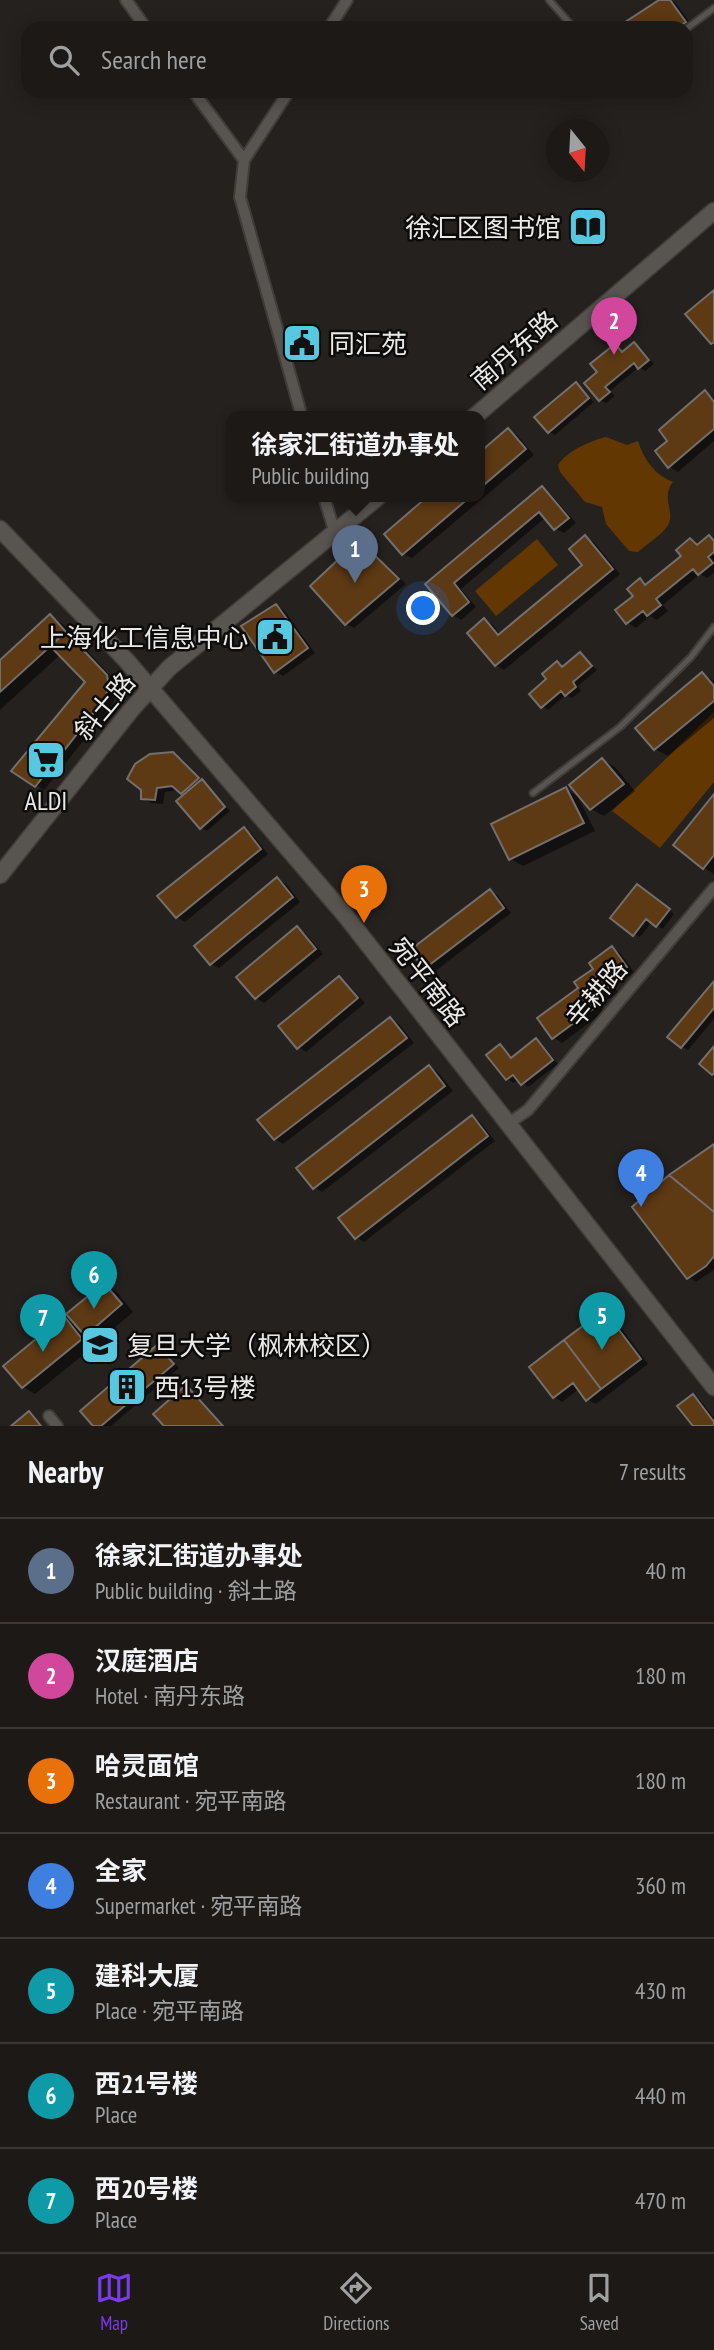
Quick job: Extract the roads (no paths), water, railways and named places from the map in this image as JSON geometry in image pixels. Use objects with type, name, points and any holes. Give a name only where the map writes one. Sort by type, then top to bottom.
[{"type":"main road","name":"南丹东路","points":[[481,411],[714,211]]},
{"type":"main road","points":[[335,533],[372,502]]},
{"type":"main road","name":"宛平南路","points":[[0,529],[150,688],[345,915],[714,1387]]},
{"type":"main road","name":"斜土路","points":[[0,875],[131,710],[169,667],[335,533]]},
{"type":"street","points":[[126,0],[141,21]]},
{"type":"street","points":[[334,21],[347,0]]},
{"type":"street","points":[[198,98],[244,160]]},
{"type":"street","points":[[284,98],[244,160],[240,197],[300,411]]},
{"type":"street","points":[[326,502],[335,533]]},
{"type":"street","name":"辛耕路","points":[[509,1123],[528,1110],[714,888]]},
{"type":"street","points":[[49,1416],[57,1426]]},
{"type":"lane","points":[[549,0],[568,21]]},
{"type":"lane","points":[[693,24],[714,8]]},
{"type":"lane","points":[[533,793],[620,727],[691,657],[714,627]]},
{"type":"place","name":"徐汇区图书馆","points":[[588,227]]},
{"type":"place","name":"同汇苑","points":[[302,343]]},
{"type":"place","name":"汉庭酒店","points":[[614,355]]},
{"type":"place","name":"徐家汇街道办事处","points":[[355,583]]},
{"type":"place","name":"上海化工信息中心","points":[[275,637]]},
{"type":"place","name":"ALDI","points":[[46,760]]},
{"type":"place","name":"哈灵面馆","points":[[364,923]]},
{"type":"place","name":"全家","points":[[641,1207]]},
{"type":"place","name":"西21号楼","points":[[94,1309]]},
{"type":"place","name":"复旦大学（枫林校区）","points":[[100,1345]]},
{"type":"place","name":"建科大厦","points":[[602,1350]]},
{"type":"place","name":"西20号楼","points":[[43,1352]]},
{"type":"place","name":"西13号楼","points":[[127,1387]]}]
